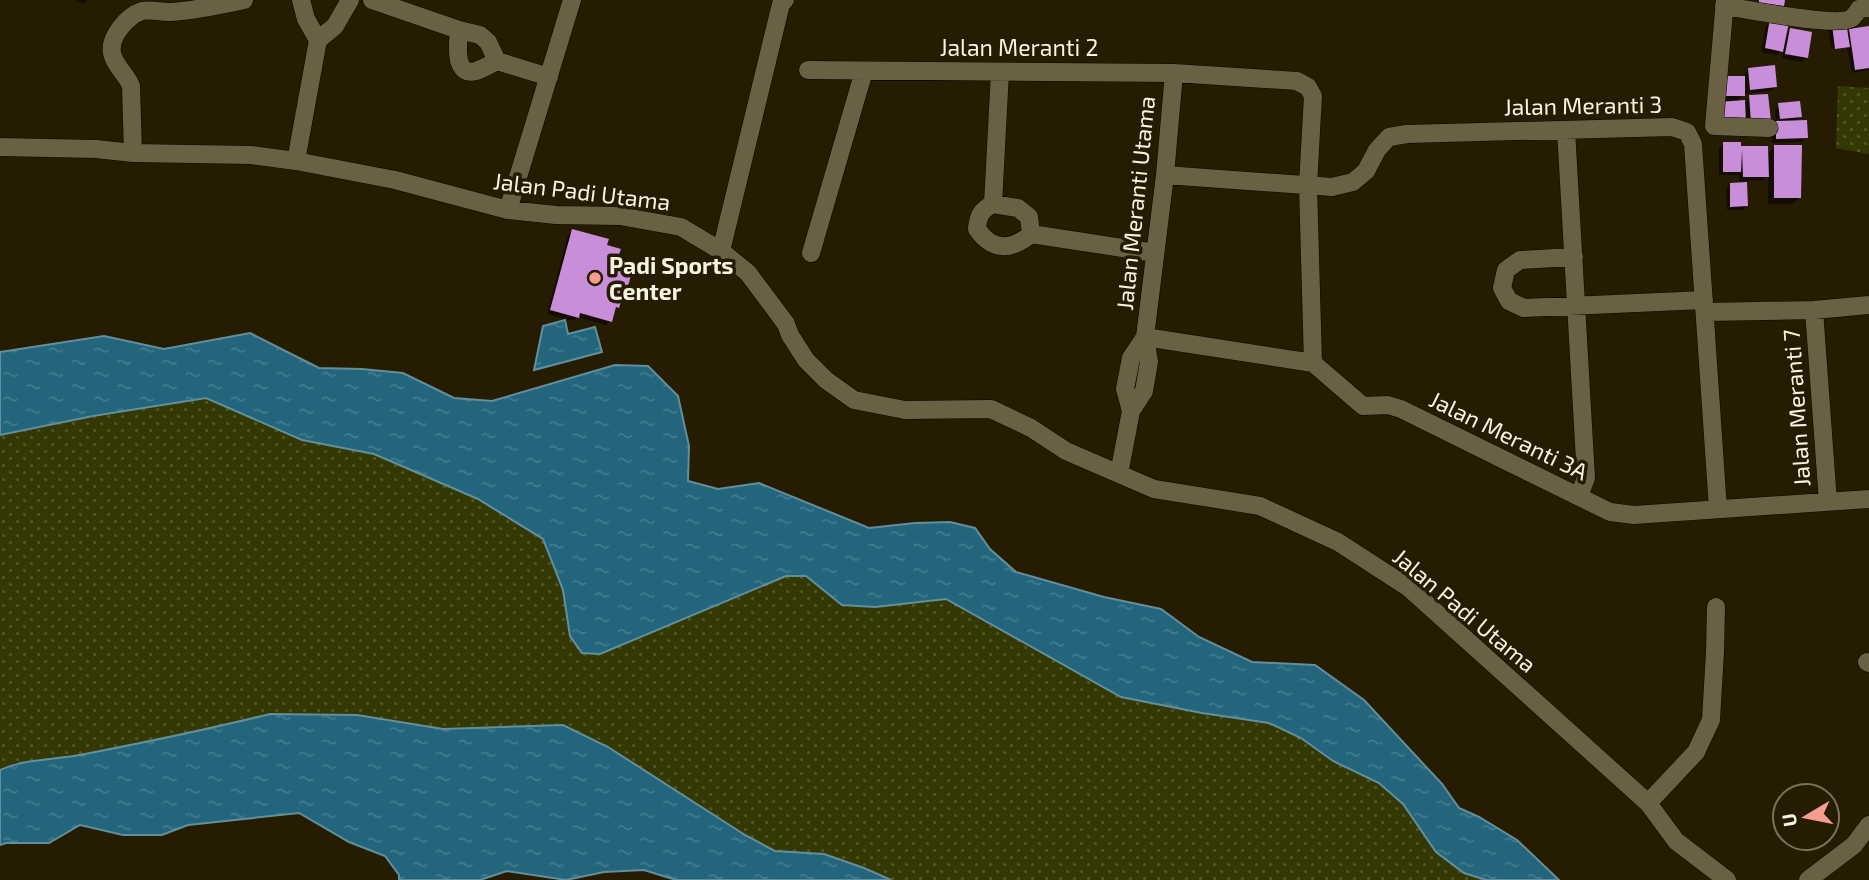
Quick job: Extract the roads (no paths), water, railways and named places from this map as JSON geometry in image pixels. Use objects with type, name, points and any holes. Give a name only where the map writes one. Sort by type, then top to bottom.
[{"type":"street","points":[[134,153],[131,86],[111,52],[121,27],[141,11],[188,10],[244,0]]},
{"type":"street","points":[[296,161],[318,40],[306,19],[301,0]]},
{"type":"street","points":[[318,40],[335,26],[350,0]]},
{"type":"street","points":[[372,0],[480,35],[488,42],[497,61]]},
{"type":"street","points":[[508,210],[572,0]]},
{"type":"street","points":[[722,251],[781,4],[785,0]]},
{"type":"street","points":[[1769,128],[1714,126],[1725,3],[1785,16],[1842,21],[1852,18],[1859,9],[1869,8]]},
{"type":"street","points":[[459,30],[457,52],[460,66],[467,71],[475,71],[497,61],[549,77]]},
{"type":"street","name":"Jalan Meranti 2","points":[[807,70],[1174,73],[1297,81],[1308,87],[1313,96],[1308,185]]},
{"type":"street","points":[[811,253],[864,71]]},
{"type":"street","points":[[993,204],[1000,72]]},
{"type":"street","name":"Jalan Meranti Utama","points":[[1119,474],[1131,411],[1144,391],[1149,362],[1144,337],[1165,175],[1174,73]]},
{"type":"street","name":"Jalan Meranti 3","points":[[1165,175],[1332,187],[1353,182],[1366,171],[1377,150],[1389,137],[1398,135],[1672,127],[1687,132],[1693,144],[1718,509]]},
{"type":"street","points":[[1566,130],[1586,478],[1578,496]]},
{"type":"street","name":"Jalan Padi Utama","points":[[0,147],[251,155],[395,180],[508,210],[556,215],[620,216],[681,227],[722,251],[748,273],[786,324],[806,360],[854,400],[905,410],[991,409],[1031,428],[1066,451],[1154,489],[1260,506],[1338,542],[1409,588],[1648,803],[1676,841],[1727,880]]},
{"type":"street","points":[[1144,337],[1313,363],[1308,185]]},
{"type":"street","points":[[1031,234],[1029,216],[1018,208],[993,204],[984,208],[978,218],[977,229],[986,242],[1001,246],[1021,242],[1031,234],[1155,253]]},
{"type":"street","points":[[1574,257],[1520,260],[1506,270],[1502,288],[1508,301],[1524,308],[1704,306],[1814,310],[1869,305]]},
{"type":"street","name":"Jalan Meranti 7","points":[[1814,310],[1828,502]]},
{"type":"street","name":"Jalan Meranti 3A","points":[[1313,363],[1363,406],[1388,405],[1401,408],[1610,512],[1634,515],[1869,499]]},
{"type":"street","points":[[1648,803],[1696,752],[1711,720],[1716,607]]},
{"type":"street","points":[[1808,880],[1862,845],[1869,825]]},
{"type":"water","points":[[565,320],[568,334],[595,327],[602,352],[534,370],[543,326]]},
{"type":"water","points":[[250,333],[319,368],[403,373],[454,398],[492,401],[615,365],[648,366],[678,396],[689,446],[688,481],[718,489],[759,483],[869,528],[950,522],[975,528],[990,549],[1016,572],[1104,597],[1161,609],[1199,637],[1252,662],[1315,665],[1364,700],[1442,784],[1459,808],[1517,840],[1559,880],[1486,880],[1464,873],[1436,852],[1403,804],[1379,783],[1333,761],[1301,738],[1269,723],[1121,697],[946,599],[875,607],[842,605],[806,576],[786,576],[600,654],[582,653],[570,636],[563,590],[543,539],[478,499],[374,454],[302,440],[206,398],[93,416],[0,435],[0,352],[104,336],[164,349]]},
{"type":"water","points":[[270,714],[357,715],[443,729],[563,725],[608,747],[745,835],[775,851],[824,854],[891,880],[676,880],[644,870],[604,872],[566,880],[507,871],[480,880],[399,880],[399,875],[385,856],[349,842],[299,813],[188,825],[162,835],[123,835],[80,825],[49,843],[0,845],[0,770],[21,763],[74,756]]},
{"type":"place","name":"Padi Sports Center","points":[[595,278]]}]
